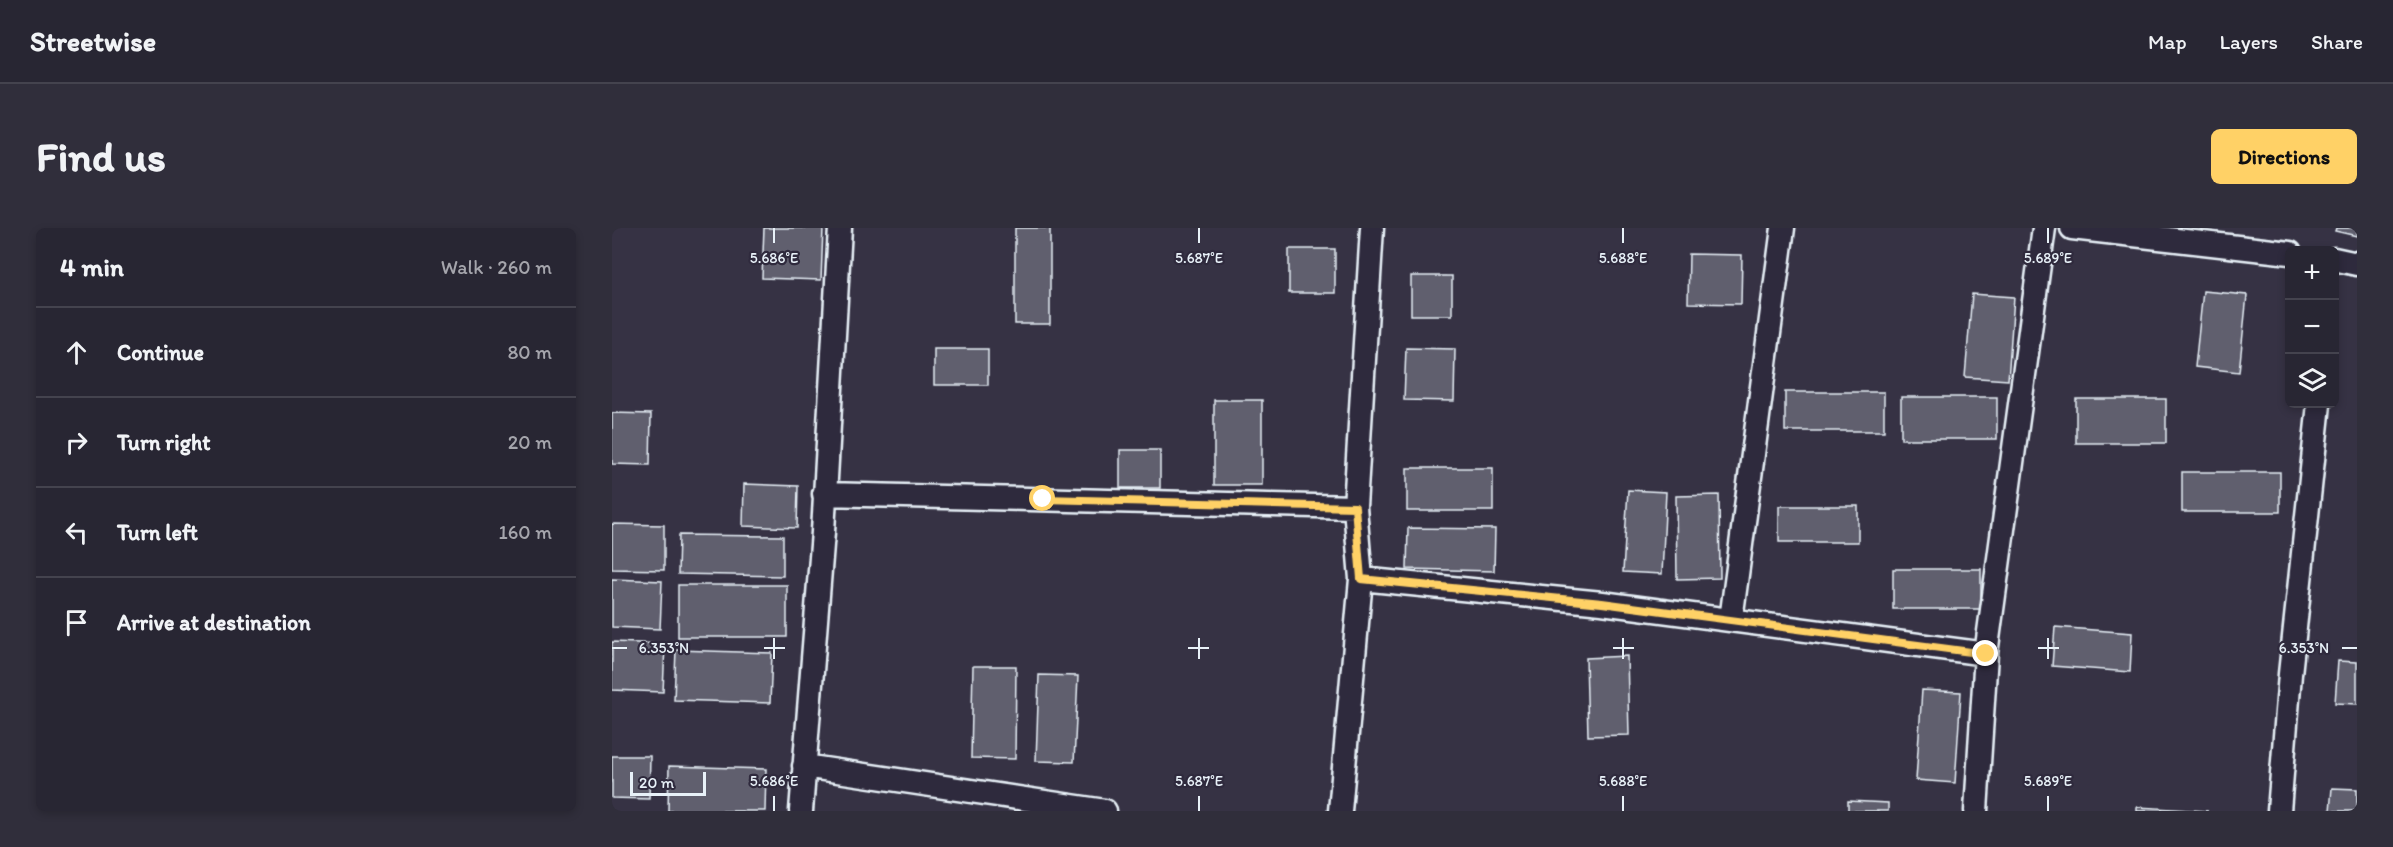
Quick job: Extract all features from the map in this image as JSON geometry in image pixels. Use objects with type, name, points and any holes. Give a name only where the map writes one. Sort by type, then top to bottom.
[{"type":"street","points":[[801,811],[840,228]]},
{"type":"street","points":[[1340,811],[1361,579],[1355,507],[1372,228]]},
{"type":"street","points":[[1731,620],[1783,228]]},
{"type":"street","points":[[1976,811],[1986,654],[2044,228]]},
{"type":"street","points":[[2072,228],[2285,253]]},
{"type":"street","points":[[2339,260],[2357,264]]},
{"type":"street","points":[[2279,811],[2290,674],[2319,408]]},
{"type":"street","points":[[824,494],[1355,507]]},
{"type":"street","points":[[1361,579],[1602,603],[1986,654]]},
{"type":"street","points":[[804,766],[1075,809],[1105,811]]},
{"type":"building","points":[[764,228],[823,228],[821,280],[762,278]]},
{"type":"building","points":[[1015,228],[1050,228],[1050,324],[1015,324]]},
{"type":"building","points":[[2336,228],[2357,228],[2357,236],[2335,231]]},
{"type":"building","points":[[1289,249],[1335,249],[1335,293],[1289,293]]},
{"type":"building","points":[[1689,254],[1742,255],[1741,304],[1688,303]]},
{"type":"building","points":[[1411,276],[1452,276],[1452,315],[1411,315]]},
{"type":"building","points":[[2203,291],[2247,295],[2239,372],[2195,367]]},
{"type":"building","points":[[1972,294],[2014,297],[2008,380],[1965,377]]},
{"type":"building","points":[[1406,348],[1455,349],[1454,401],[1404,400]]},
{"type":"building","points":[[934,349],[988,349],[988,385],[934,385]]},
{"type":"building","points":[[1785,392],[1884,392],[1884,431],[1785,431]]},
{"type":"building","points":[[1901,397],[1997,397],[1997,439],[1901,439]]},
{"type":"building","points":[[2076,399],[2166,399],[2166,443],[2076,443]]},
{"type":"building","points":[[1214,400],[1262,400],[1262,485],[1214,485]]},
{"type":"building","points":[[612,413],[651,414],[650,465],[612,464]]},
{"type":"building","points":[[1120,450],[1160,450],[1160,488],[1120,488]]},
{"type":"building","points":[[1407,468],[1493,468],[1493,511],[1407,511]]},
{"type":"building","points":[[2182,472],[2280,472],[2280,512],[2182,512]]},
{"type":"building","points":[[744,484],[798,486],[797,528],[743,526]]},
{"type":"building","points":[[1628,490],[1666,492],[1662,574],[1623,572]]},
{"type":"building","points":[[1719,495],[1720,578],[1677,579],[1676,496]]},
{"type":"building","points":[[1779,506],[1858,506],[1858,542],[1779,542]]},
{"type":"building","points":[[612,524],[664,525],[664,570],[612,569]]},
{"type":"building","points":[[1408,528],[1495,529],[1494,571],[1407,569]]},
{"type":"building","points":[[679,535],[783,536],[783,576],[678,574]]},
{"type":"building","points":[[1893,569],[1981,569],[1981,609],[1893,609]]},
{"type":"building","points":[[612,579],[662,581],[660,629],[612,627]]},
{"type":"building","points":[[678,585],[787,585],[787,637],[678,637]]},
{"type":"building","points":[[2055,627],[2132,633],[2130,672],[2052,666]]},
{"type":"building","points":[[612,642],[665,644],[663,692],[612,690]]},
{"type":"building","points":[[676,650],[772,653],[770,703],[674,700]]},
{"type":"building","points":[[1627,656],[1629,735],[1588,736],[1586,658]]},
{"type":"building","points":[[2338,661],[2357,662],[2357,704],[2335,703]]},
{"type":"building","points":[[973,666],[1016,666],[1015,759],[971,758]]},
{"type":"building","points":[[1039,675],[1078,676],[1074,762],[1036,761]]},
{"type":"building","points":[[1922,690],[1961,692],[1955,783],[1916,780]]},
{"type":"building","points":[[612,756],[650,756],[649,799],[612,798]]},
{"type":"building","points":[[669,766],[766,769],[765,811],[668,811]]},
{"type":"building","points":[[2332,788],[2357,789],[2357,811],[2330,811]]},
{"type":"building","points":[[1848,801],[1888,803],[1888,811],[1848,811]]},
{"type":"building","points":[[2137,807],[2208,811],[2137,811]]},
{"type":"route","points":[[1043,499],[1355,507],[1361,579],[1602,603],[1986,654]]}]
